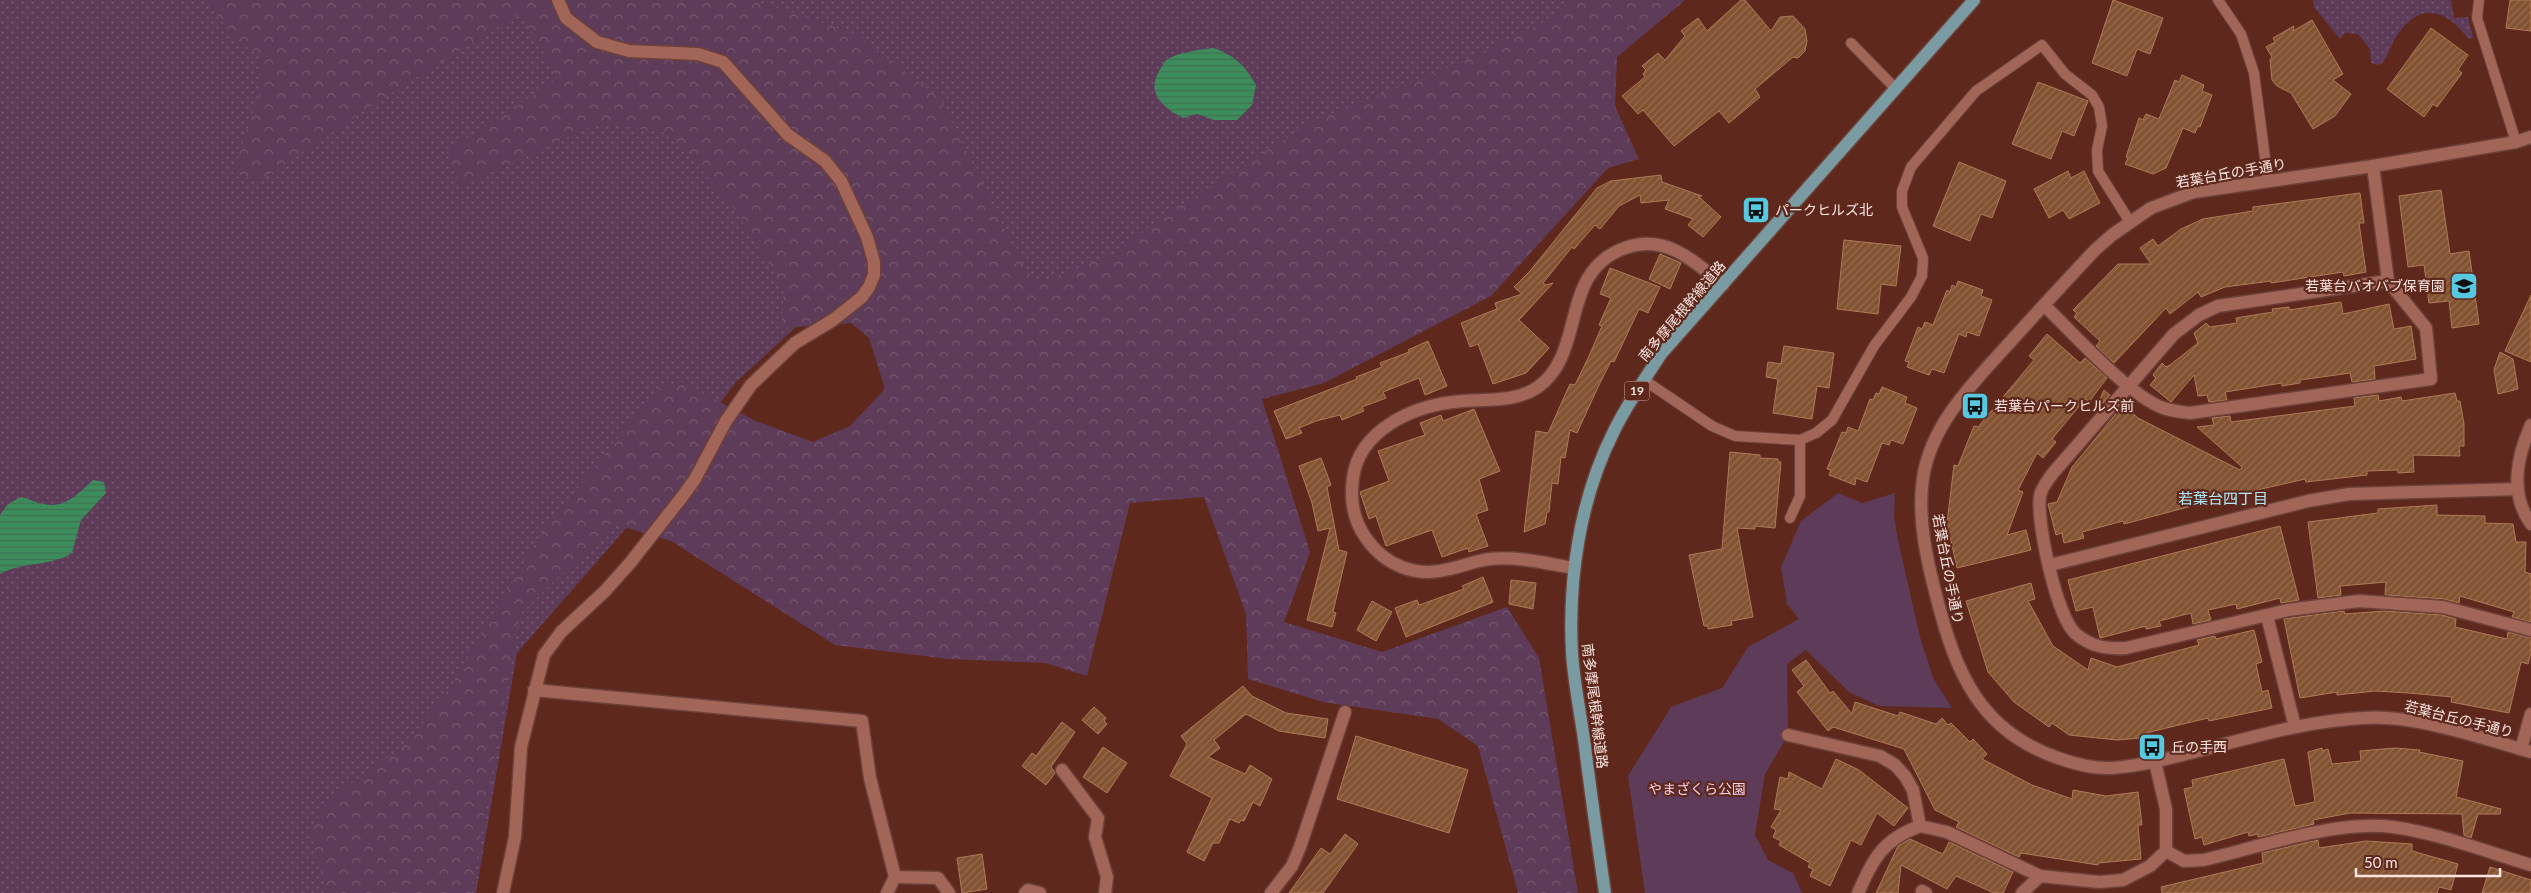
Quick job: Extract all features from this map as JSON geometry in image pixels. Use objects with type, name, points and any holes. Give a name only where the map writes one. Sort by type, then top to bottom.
[{"type":"main road","name":"南多摩尾根幹線道路","points":[[1605,893],[1572,654],[1571,606],[1574,568],[1590,494],[1601,460],[1613,432],[1661,354],[1974,0]]},
{"type":"street","points":[[504,893],[515,837],[521,747],[544,655],[553,643],[630,563],[682,497],[695,479],[726,420],[751,385],[795,343],[833,320],[862,297],[870,288],[874,268],[867,237],[841,181],[825,161],[788,135],[723,62],[698,54],[629,51],[597,42],[566,18],[558,0]]},
{"type":"street","name":"若葉台丘の手通り","points":[[2526,751],[2426,724],[2395,718],[2357,718],[2295,727],[2155,762],[2111,768],[2092,767],[2044,753],[2018,740],[1983,709],[1966,684],[1947,640],[1935,592],[1920,509],[1923,477],[1932,446],[1946,419],[1969,388],[2095,250],[2151,208],[2194,192],[2373,166],[2516,142],[2531,137]]},
{"type":"street","points":[[2044,305],[2128,385],[2162,408],[2190,413],[2431,379],[2426,328],[2388,281],[2373,166]]},
{"type":"street","points":[[1574,568],[1493,558],[1448,570],[1425,572],[1402,568],[1381,555],[1366,538],[1355,517],[1350,493],[1354,468],[1366,444],[1384,426],[1434,405],[1522,395],[1538,387],[1552,373],[1561,359],[1582,287],[1591,270],[1609,254],[1627,247],[1645,244],[1666,246],[1686,254],[1723,285]]},
{"type":"street","points":[[2388,281],[2218,306],[2198,315],[2174,334],[2053,473],[2040,494],[2039,514],[2059,605],[2075,633],[2088,643],[2107,649],[2126,648],[2267,616],[2336,603],[2381,601],[2443,607],[2531,630]]},
{"type":"street","points":[[2531,425],[2517,462],[2518,489],[2521,504],[2531,524]]},
{"type":"street","points":[[2050,565],[2308,501],[2349,494],[2518,489]]},
{"type":"street","points":[[2267,616],[2295,727]]},
{"type":"street","points":[[534,690],[862,721],[870,778],[895,877],[887,893]]},
{"type":"street","points":[[1271,893],[1292,866],[1300,847],[1345,712]]},
{"type":"street","points":[[2526,751],[2531,714]]},
{"type":"street","points":[[1788,735],[1880,756],[1905,776],[1913,790],[1920,826]]},
{"type":"street","points":[[1858,893],[1876,855],[1890,840],[1920,826],[1947,832],[2040,876],[2099,882],[2123,880],[2150,866],[2166,851],[2166,809],[2155,762]]},
{"type":"street","points":[[1062,770],[1098,818],[1095,837],[1107,877],[1105,893]]},
{"type":"street","points":[[2166,851],[2184,861],[2204,860],[2341,828],[2385,826],[2420,832],[2531,865]]},
{"type":"street","points":[[2022,893],[2040,876]]},
{"type":"street","points":[[895,877],[938,878],[949,893]]},
{"type":"street","points":[[1025,893],[1028,890],[1040,893]]},
{"type":"lane","points":[[2218,0],[2241,34],[2254,74],[2268,181]]},
{"type":"lane","points":[[2479,0],[2477,18],[2516,142]]},
{"type":"lane","points":[[1851,42],[1896,89]]},
{"type":"lane","points":[[1644,380],[1723,432],[1735,436],[1800,440],[1816,433],[1832,420],[1874,346],[1911,297],[1922,276],[1923,258],[1902,207],[1902,191],[1910,167],[1976,91],[2042,45],[2064,74],[2092,95],[2099,107],[2102,126],[2097,150],[2098,171],[2130,222]]},
{"type":"lane","points":[[1790,518],[1800,496],[1800,440]]},
{"type":"green space","points":[[0,0],[542,0],[701,108],[806,318],[736,382],[636,517],[517,653],[476,893],[0,893]]},
{"type":"green space","points":[[207,0],[753,0],[856,34],[941,99],[1016,253],[1036,284],[1114,254],[1164,216],[1314,121],[1462,62],[1543,22],[1573,0],[1685,0],[1617,57],[1615,106],[1639,159],[1608,168],[1491,296],[1324,383],[1262,399],[1310,552],[1284,622],[1382,652],[1507,607],[1539,658],[1578,893],[1518,893],[1478,746],[1438,719],[1323,702],[1248,679],[1246,614],[1204,497],[1130,503],[1087,676],[1045,663],[948,659],[835,645],[671,541],[614,524],[520,614],[471,893],[327,893],[310,831],[328,800],[408,743],[449,689],[537,540],[656,390],[680,381],[756,421],[813,442],[850,426],[885,389],[869,338],[851,323],[781,328],[784,288],[734,208],[669,133],[598,123],[461,187],[447,151],[558,79],[521,13],[385,97],[259,181],[233,173],[260,91],[260,54],[234,39]]},
{"type":"green space","points":[[607,0],[1657,0],[1049,347]]},
{"type":"green space","points":[[2313,0],[2451,0],[2454,18],[2468,17],[2473,38],[2469,39],[2459,28],[2439,14],[2429,13],[2420,15],[2411,20],[2402,29],[2393,42],[2386,58],[2379,65],[2371,63],[2370,49],[2358,34],[2345,33],[2340,39],[2314,7]]},
{"type":"green space","name":"やまざくら公園","points":[[1838,493],[1862,503],[1895,493],[1894,516],[1898,540],[1920,637],[1933,678],[1952,708],[1879,706],[1849,692],[1806,650],[1787,664],[1788,735],[1765,774],[1755,835],[1768,860],[1793,873],[1802,893],[1645,893],[1628,776],[1671,707],[1722,688],[1748,647],[1799,619],[1787,604],[1781,567],[1801,521]]},
{"type":"shaded area","points":[[1213,48],[1233,58],[1243,66],[1252,78],[1256,85],[1252,105],[1237,120],[1214,120],[1197,114],[1183,118],[1169,110],[1159,99],[1155,87],[1159,71],[1168,59],[1190,52]]},
{"type":"shaded area","points":[[93,480],[104,482],[106,493],[81,520],[72,553],[55,560],[18,567],[0,574],[0,515],[8,504],[21,497],[41,503],[59,504],[71,499]]},
{"type":"building","points":[[1741,0],[1745,0],[1771,31],[1780,17],[1793,16],[1805,29],[1807,41],[1805,51],[1798,58],[1793,57],[1755,89],[1760,97],[1729,123],[1719,111],[1674,146],[1643,110],[1638,114],[1622,96],[1645,77],[1643,74],[1646,70],[1642,66],[1658,53],[1665,60],[1685,36],[1681,31],[1698,18],[1707,31]]},
{"type":"building","points":[[2113,0],[2163,18],[2150,54],[2137,49],[2127,76],[2092,63]]},
{"type":"building","points":[[2510,0],[2531,0],[2531,31],[2506,28]]},
{"type":"building","points":[[2312,20],[2343,74],[2333,80],[2351,94],[2335,116],[2313,129],[2291,93],[2277,86],[2272,80],[2270,60],[2272,57],[2266,47],[2275,42],[2273,38],[2294,26],[2293,31]]},
{"type":"building","points":[[2431,28],[2468,55],[2458,70],[2462,73],[2437,107],[2433,104],[2424,117],[2387,89]]},
{"type":"building","points":[[2182,75],[2204,85],[2202,91],[2212,95],[2200,127],[2198,126],[2195,133],[2183,128],[2166,168],[2153,174],[2125,164],[2139,118],[2143,120],[2146,114],[2159,119],[2175,80],[2179,82]]},
{"type":"building","points":[[2038,82],[2088,101],[2074,136],[2062,131],[2051,159],[2012,144]]},
{"type":"building","points":[[1959,162],[2006,181],[1992,218],[1981,214],[1970,241],[1933,226]]},
{"type":"building","points":[[2068,171],[2071,178],[2084,171],[2100,203],[2069,219],[2063,210],[2049,218],[2034,189]]},
{"type":"building","points":[[1661,175],[1662,182],[1702,196],[1698,196],[1721,217],[1703,237],[1688,225],[1693,219],[1665,209],[1669,200],[1641,203],[1640,195],[1619,206],[1600,229],[1595,225],[1574,249],[1572,247],[1543,283],[1546,285],[1553,283],[1519,320],[1549,348],[1526,373],[1493,384],[1478,344],[1470,347],[1461,323],[1497,309],[1495,303],[1522,294],[1514,287],[1530,271],[1597,188],[1611,181]]},
{"type":"building","points":[[2441,190],[2450,254],[2469,251],[2479,324],[2452,328],[2449,301],[2429,303],[2424,265],[2408,267],[2399,196]]},
{"type":"building","points":[[2360,193],[2364,223],[2359,223],[2366,272],[2344,276],[2343,272],[2271,283],[2271,281],[2225,287],[2201,297],[2198,292],[2170,314],[2166,308],[2114,363],[2096,346],[2100,341],[2074,317],[2077,313],[2073,310],[2118,264],[2151,264],[2140,248],[2153,239],[2158,246],[2181,229],[2203,219],[2253,211],[2253,207]]},
{"type":"building","points":[[1844,240],[1901,246],[1896,286],[1881,284],[1878,314],[1837,309]]},
{"type":"building","points":[[1660,254],[1681,263],[1670,289],[1649,279]]},
{"type":"building","points":[[1610,268],[1660,287],[1648,313],[1639,309],[1614,362],[1611,361],[1598,387],[1577,433],[1570,430],[1565,458],[1561,457],[1558,484],[1552,483],[1549,512],[1547,512],[1545,524],[1524,532],[1536,431],[1548,433],[1570,384],[1575,385],[1589,356],[1602,326],[1599,325],[1611,298],[1600,294]]},
{"type":"building","points":[[1958,281],[1983,290],[1981,296],[1992,300],[1979,336],[1967,332],[1966,337],[1959,334],[1944,373],[1932,369],[1929,375],[1907,367],[1909,362],[1905,361],[1918,327],[1922,329],[1925,322],[1933,325],[1947,290],[1950,292],[1952,285],[1956,287]]},
{"type":"building","points":[[2531,295],[2531,362],[2505,351]]},
{"type":"building","points":[[2341,302],[2343,314],[2389,304],[2394,329],[2411,326],[2416,359],[2374,366],[2375,379],[2352,382],[2350,373],[2300,380],[2300,383],[2282,386],[2282,383],[2225,392],[2227,400],[2209,402],[2207,395],[2198,396],[2194,375],[2171,402],[2150,385],[2156,378],[2153,375],[2162,363],[2166,367],[2170,365],[2198,343],[2194,333],[2206,323],[2210,327],[2237,323],[2236,318],[2273,312],[2272,309],[2289,307],[2289,310]]},
{"type":"building","points":[[2047,334],[2080,363],[2085,358],[2107,378],[2089,402],[2085,399],[2052,439],[2056,442],[2043,458],[2037,453],[2018,490],[2023,492],[2007,535],[2026,530],[2031,550],[1957,568],[1947,523],[1954,465],[1958,466],[1974,426],[1978,427],[2034,360],[2029,356]]},
{"type":"building","points":[[1428,341],[1447,386],[1425,395],[1419,378],[1383,392],[1386,398],[1362,407],[1364,411],[1342,420],[1340,415],[1316,421],[1299,428],[1302,433],[1286,439],[1274,411],[1357,379],[1356,377],[1382,367],[1380,363],[1409,352],[1408,350]]},
{"type":"building","points":[[1784,346],[1834,353],[1829,388],[1817,386],[1812,419],[1773,413],[1778,379],[1766,377],[1768,362],[1781,364]]},
{"type":"building","points":[[2500,352],[2513,359],[2518,389],[2498,394],[2494,370]]},
{"type":"building","points":[[1882,387],[1907,397],[1905,403],[1917,408],[1903,444],[1891,440],[1889,445],[1882,443],[1867,482],[1856,478],[1855,485],[1829,475],[1831,470],[1827,469],[1842,432],[1846,433],[1848,427],[1858,431],[1870,399],[1873,400],[1876,393],[1879,394]]},
{"type":"building","points":[[2104,390],[2110,395],[2097,410],[2096,408]]},
{"type":"building","points":[[2455,393],[2457,401],[2460,401],[2464,424],[2464,446],[2459,446],[2460,456],[2413,455],[2414,472],[2398,473],[2398,470],[2367,471],[2367,475],[2306,482],[2305,479],[2222,498],[2124,524],[2123,521],[2082,532],[2084,538],[2064,543],[2062,533],[2056,535],[2048,504],[2057,502],[2072,467],[2123,405],[2138,418],[2240,470],[2242,467],[2197,427],[2214,425],[2212,418],[2230,416],[2231,422],[2355,406],[2354,398],[2378,395],[2379,401],[2401,397],[2402,401]]},
{"type":"building","points":[[1474,409],[1500,471],[1479,479],[1488,510],[1476,514],[1488,546],[1469,552],[1468,548],[1442,557],[1432,530],[1386,546],[1376,516],[1369,519],[1360,492],[1389,481],[1378,451],[1425,435],[1420,423],[1441,415],[1443,421]]},
{"type":"building","points":[[1730,452],[1760,455],[1760,458],[1778,459],[1778,462],[1781,462],[1775,528],[1755,526],[1755,529],[1737,528],[1753,617],[1731,621],[1732,625],[1708,629],[1708,626],[1704,626],[1689,555],[1722,549]]},
{"type":"building","points":[[1321,458],[1331,485],[1327,487],[1339,550],[1347,552],[1333,612],[1336,613],[1332,627],[1307,620],[1330,528],[1318,531],[1312,503],[1299,466]]},
{"type":"building","points":[[2437,505],[2437,515],[2485,516],[2485,523],[2513,524],[2516,542],[2526,542],[2525,572],[2531,574],[2531,622],[2512,617],[2514,612],[2460,596],[2459,603],[2444,599],[2385,595],[2386,582],[2340,586],[2341,595],[2318,598],[2308,522],[2378,513],[2378,509]]},
{"type":"building","points":[[2280,526],[2299,600],[2281,603],[2280,598],[2237,609],[2236,604],[2208,610],[2211,620],[2193,624],[2191,613],[2159,621],[2161,626],[2146,629],[2146,626],[2100,638],[2093,607],[2076,611],[2068,580]]},
{"type":"building","points":[[1483,577],[1493,602],[1406,637],[1395,608],[1417,600],[1419,605],[1464,589],[1462,586]]},
{"type":"building","points":[[1511,580],[1536,583],[1533,609],[1509,604]]},
{"type":"building","points":[[2031,583],[2035,599],[2028,601],[2053,646],[2088,670],[2091,658],[2117,667],[2199,645],[2197,640],[2215,636],[2216,639],[2254,630],[2262,662],[2256,664],[2262,692],[2268,690],[2272,708],[2209,721],[2208,718],[2150,732],[2151,737],[2117,740],[2069,735],[2052,723],[2049,727],[2014,702],[1988,672],[1966,601]]},
{"type":"building","points":[[1372,601],[1392,612],[1376,641],[1357,630]]},
{"type":"building","points":[[2344,611],[2345,614],[2384,611],[2442,615],[2456,619],[2455,627],[2507,639],[2508,632],[2531,638],[2531,653],[2528,664],[2521,662],[2509,713],[2451,702],[2452,697],[2409,693],[2375,691],[2337,695],[2337,692],[2300,698],[2284,619]]},
{"type":"building","points":[[1806,660],[1830,693],[1833,691],[1852,714],[1855,702],[1898,716],[1900,712],[1936,724],[1942,718],[1948,725],[1951,723],[1970,742],[1973,739],[1987,754],[1982,759],[2032,785],[2072,799],[2073,790],[2106,796],[2138,792],[2142,825],[2138,825],[2141,859],[2098,863],[2098,865],[2021,853],[2019,857],[1956,827],[1959,822],[1935,810],[1904,749],[1833,727],[1828,731],[1797,692],[1804,686],[1792,670]]},
{"type":"building","points":[[1243,686],[1252,696],[1286,713],[1328,719],[1325,738],[1279,731],[1246,714],[1214,740],[1220,748],[1208,757],[1245,774],[1250,765],[1272,779],[1260,806],[1253,802],[1244,821],[1241,820],[1239,823],[1230,819],[1219,843],[1213,843],[1204,861],[1187,852],[1212,798],[1170,776],[1187,744],[1181,736]]},
{"type":"building","points":[[1094,707],[1106,718],[1104,721],[1107,724],[1098,734],[1082,720]]},
{"type":"building","points":[[1062,722],[1075,732],[1051,767],[1055,773],[1046,785],[1022,766],[1032,753],[1036,756]]},
{"type":"building","points":[[1356,736],[1468,770],[1449,833],[1337,799]]},
{"type":"building","points":[[1103,747],[1127,763],[1107,793],[1083,777]]},
{"type":"building","points":[[2322,748],[2322,751],[2328,749],[2332,764],[2361,761],[2360,751],[2395,748],[2420,750],[2419,752],[2463,761],[2456,797],[2501,809],[2500,814],[2478,814],[2471,838],[2464,835],[2462,814],[2350,813],[2313,820],[2314,824],[2258,837],[2258,834],[2249,836],[2248,832],[2204,845],[2202,837],[2195,839],[2184,789],[2193,787],[2192,780],[2284,759],[2295,806],[2315,802],[2308,752]]},
{"type":"building","points":[[1836,759],[1859,770],[1908,808],[1894,826],[1877,813],[1861,845],[1851,840],[1830,886],[1810,876],[1813,869],[1808,867],[1810,863],[1779,845],[1781,841],[1773,837],[1776,830],[1771,827],[1781,810],[1774,809],[1780,777],[1788,779],[1789,772],[1822,789]]},
{"type":"building","points":[[1345,834],[1358,844],[1323,893],[1289,893],[1321,848],[1330,854]]},
{"type":"building","points":[[1910,839],[1943,854],[1949,842],[2013,872],[2003,893],[1994,893],[1956,876],[1947,889],[1901,865],[1898,893],[1876,893],[1898,846]]},
{"type":"building","points":[[2318,840],[2319,848],[2366,841],[2412,844],[2412,851],[2458,864],[2451,890],[2439,887],[2437,893],[2162,893],[2161,887],[2263,863],[2262,853]]},
{"type":"building","points":[[982,854],[987,889],[962,893],[957,858]]},
{"type":"building","points":[[2490,867],[2531,880],[2531,893],[2482,893]]},
{"type":"place","name":"パークヒルズ北","points":[[1756,210]]},
{"type":"place","name":"若葉台バオバブ保育園","points":[[2464,286]]},
{"type":"place","name":"若葉台パークヒルズ前","points":[[1975,406]]},
{"type":"place","name":"丘の手西","points":[[2152,747]]},
{"type":"district","name":"若葉台四丁目","points":[[2223,499]]}]
